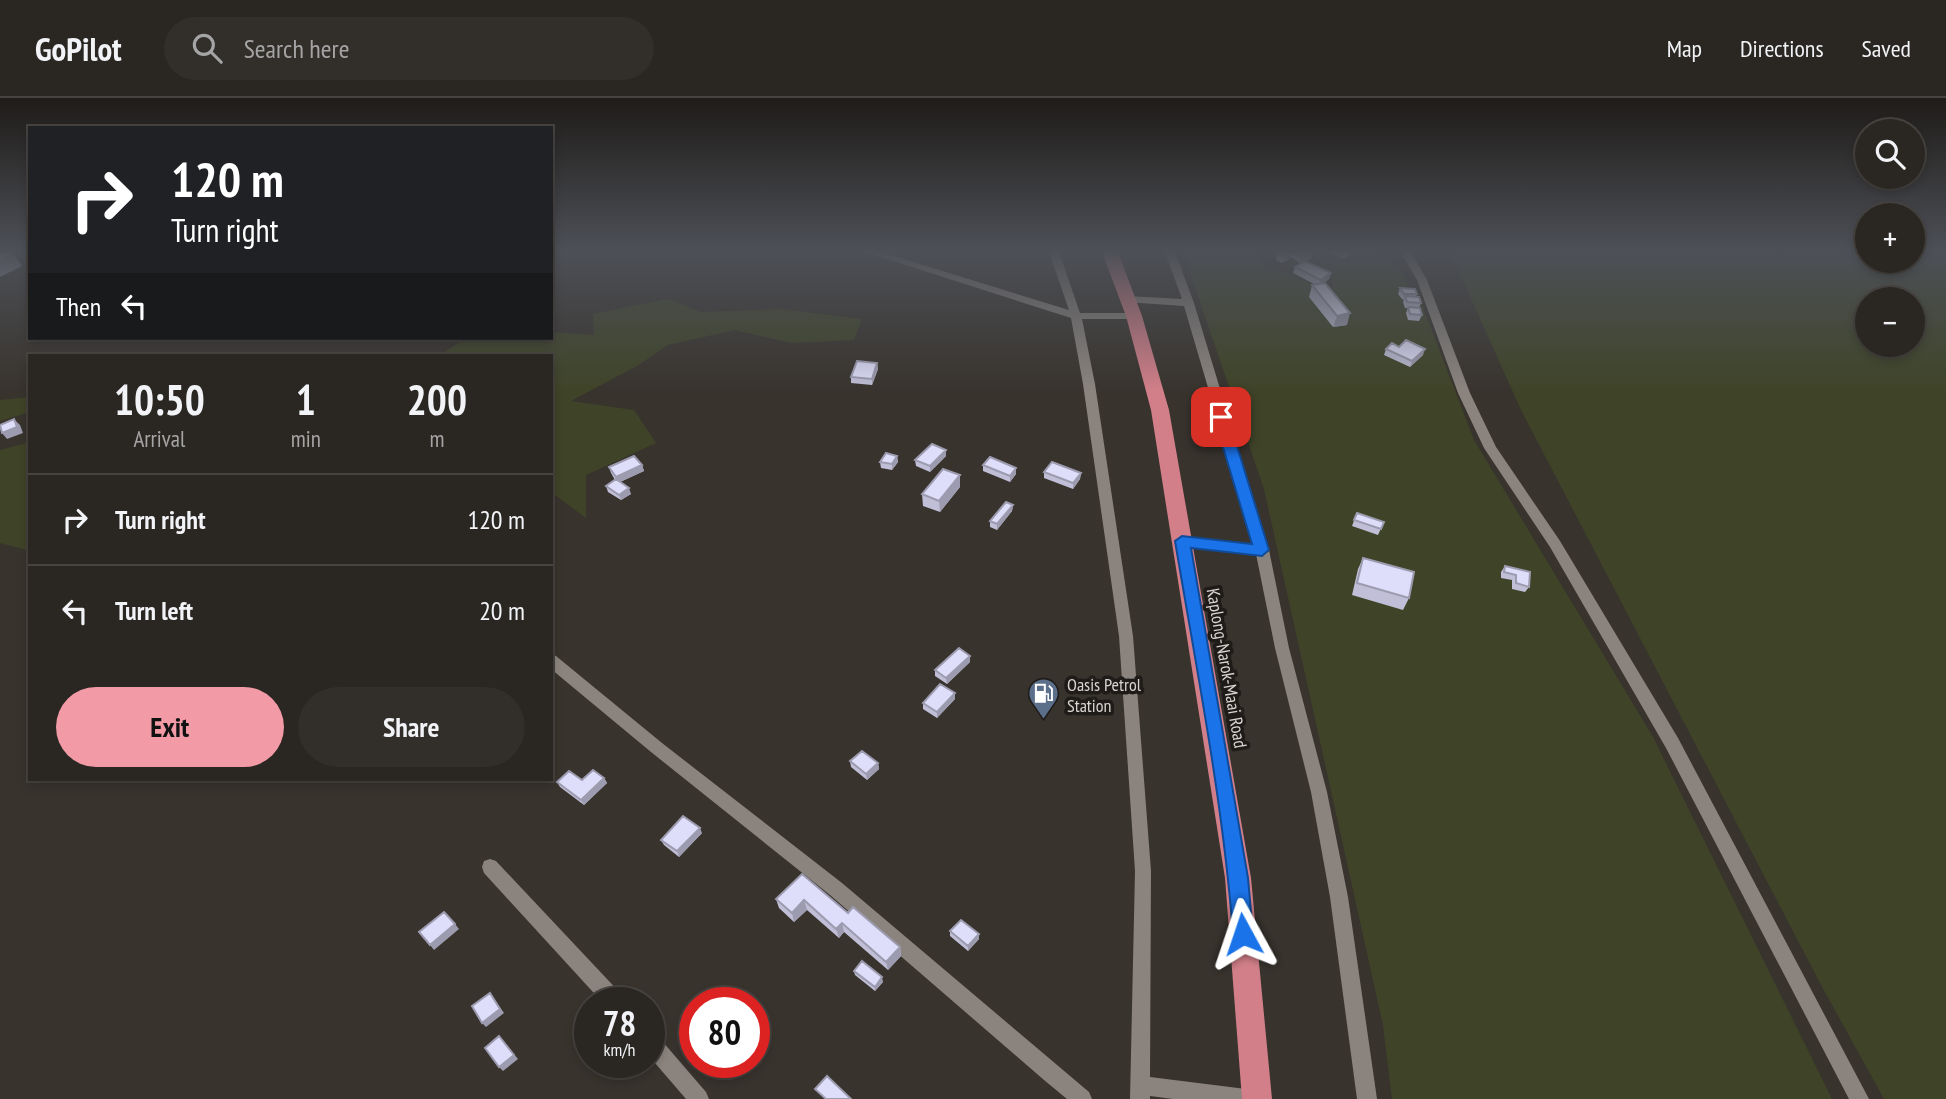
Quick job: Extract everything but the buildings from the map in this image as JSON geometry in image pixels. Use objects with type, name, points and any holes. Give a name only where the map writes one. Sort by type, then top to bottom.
[{"type":"highway","name":"Kaplong-Narok-Maai Road","points":[[1127,299],[1160,410],[1238,878],[1257,1099]]},
{"type":"street","points":[[1020,299],[1076,316],[1130,307],[1189,303]]},
{"type":"street","points":[[1070,299],[1076,316],[1107,495],[1126,636],[1143,871],[1141,1092],[1246,1099]]},
{"type":"street","points":[[1187,299],[1262,550],[1282,648],[1327,831],[1339,897],[1367,1099]]},
{"type":"street","points":[[1429,299],[1464,393],[1490,447],[1555,544],[1672,743],[1859,1099]]},
{"type":"street","points":[[1182,541],[1262,550]]},
{"type":"street","points":[[553,662],[614,715],[836,890],[1002,1035],[1082,1099]]},
{"type":"street","points":[[490,867],[602,987]]},
{"type":"street","points":[[665,1060],[699,1099]]},
{"type":"green space","points":[[668,299],[701,312],[782,309],[862,319],[854,340],[791,343],[735,330],[668,345],[637,366],[571,401],[634,410],[656,443],[586,475],[586,518],[553,493],[553,354],[442,354],[463,340],[553,340],[553,332],[594,335],[593,314]]},
{"type":"green space","points":[[1199,299],[1420,299],[1474,440],[1653,737],[1832,1099],[1392,1099],[1383,1025],[1264,489]]},
{"type":"green space","points":[[1471,299],[1855,299],[1855,357],[1925,357],[1925,299],[1946,299],[1946,1099],[1884,1099],[1820,983],[1521,410]]},
{"type":"green space","points":[[28,397],[28,413],[0,421],[0,400]]},
{"type":"green space","points":[[28,443],[28,550],[0,543],[0,450]]},
{"type":"place","name":"Oasis Petrol Station","points":[[1044,721]]},
{"type":"route","points":[[1221,417],[1262,550],[1182,541],[1218,747],[1238,878],[1243,934]]}]
